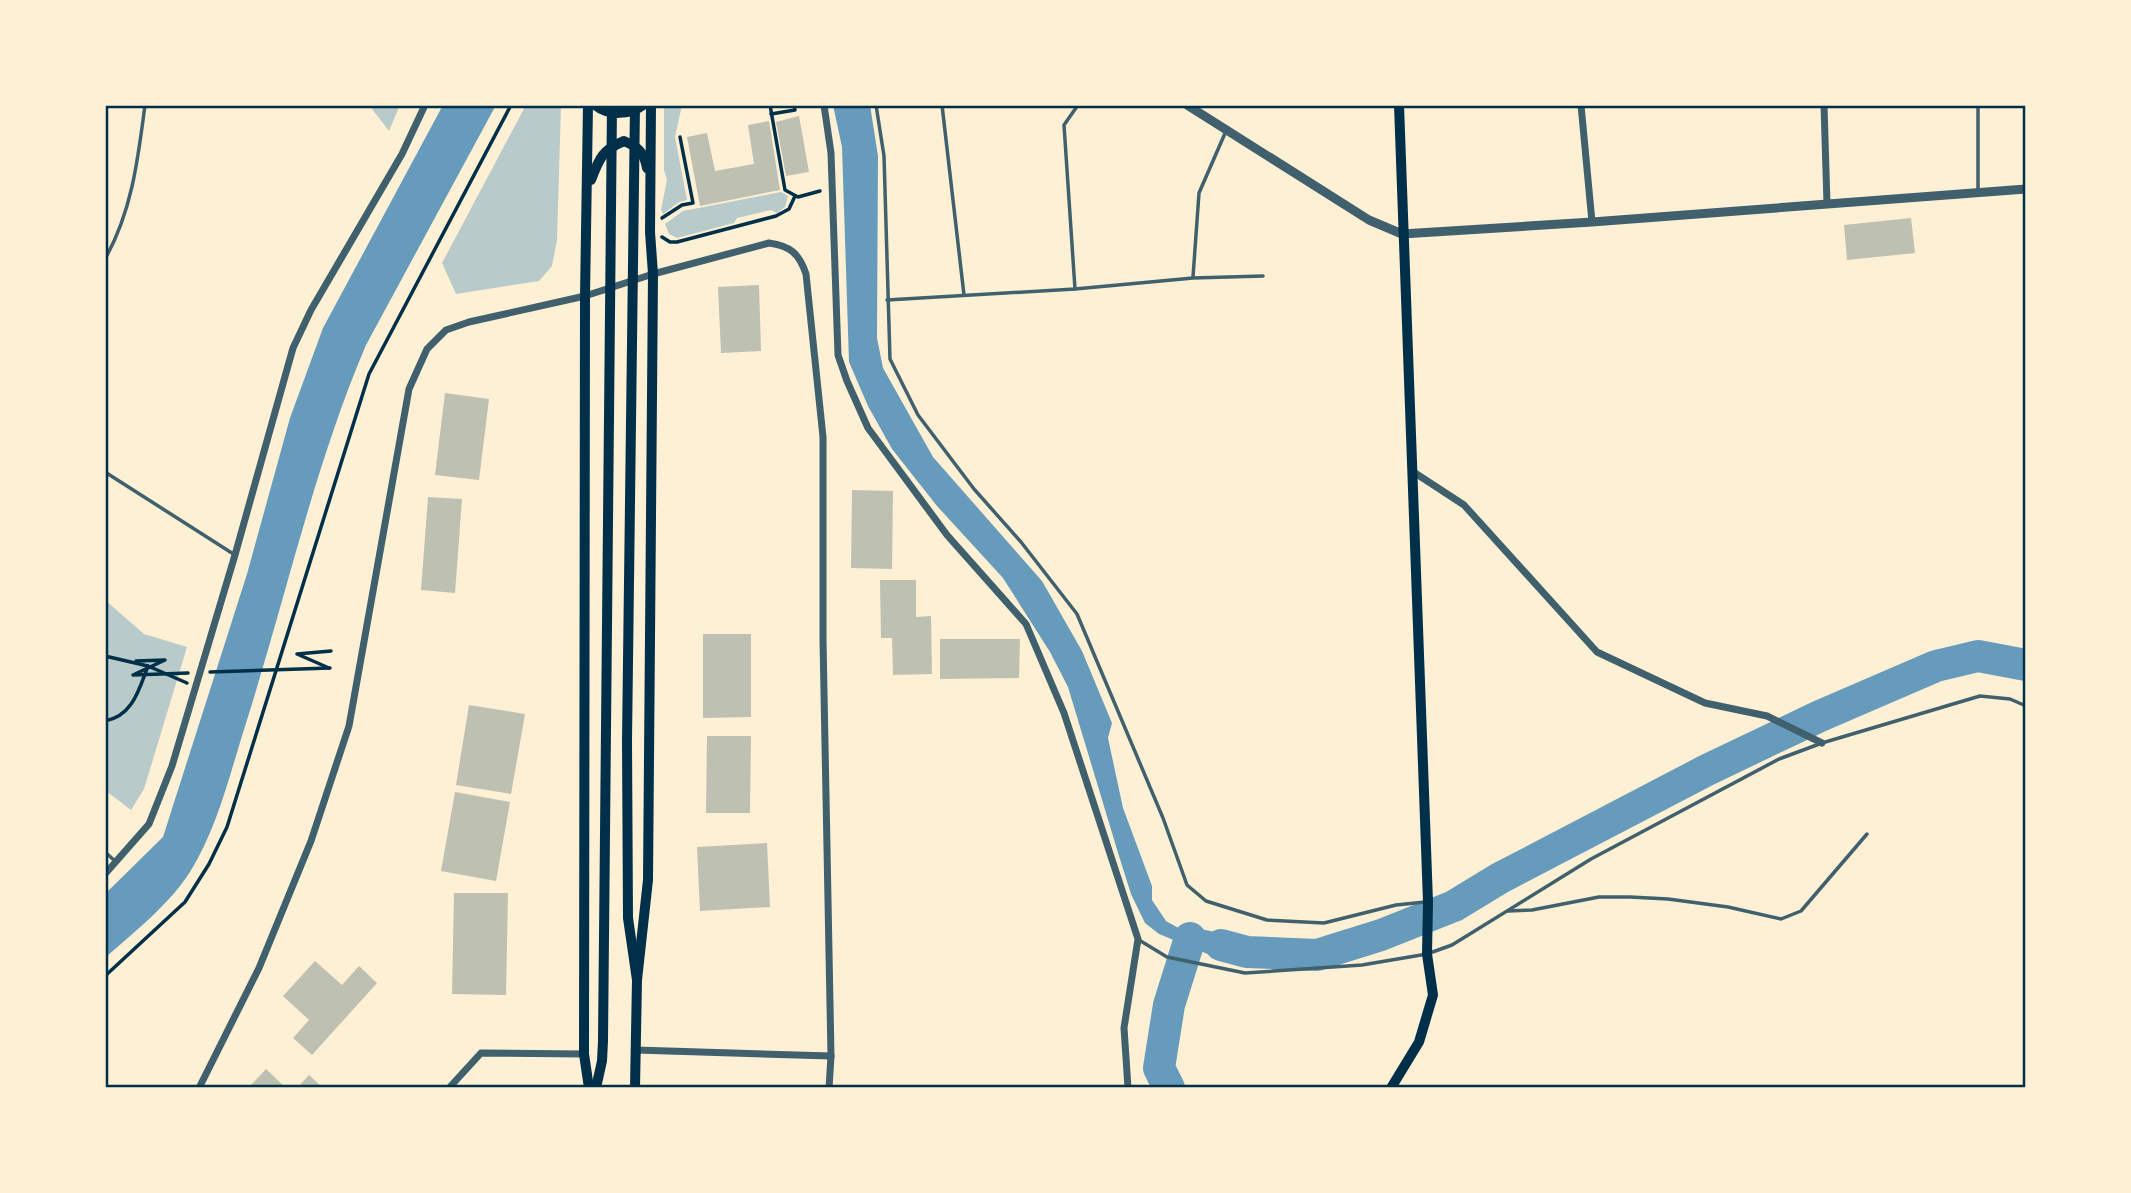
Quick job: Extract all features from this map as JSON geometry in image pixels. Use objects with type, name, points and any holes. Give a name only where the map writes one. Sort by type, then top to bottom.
[{"type":"main road","points":[[588,105],[589,188],[585,296],[584,1054],[589,1088]]},
{"type":"main road","points":[[595,105],[602,111],[630,113],[643,105]]},
{"type":"main road","points":[[596,1088],[603,1051],[612,105]]},
{"type":"main road","points":[[635,105],[627,741],[628,918],[637,980]]},
{"type":"main road","points":[[635,1088],[637,980],[648,880],[653,274],[650,232],[651,105]]},
{"type":"main road","points":[[1391,1088],[1419,1042],[1433,995],[1427,949],[1428,902],[1398,105]]},
{"type":"main road","points":[[589,188],[598,162],[608,147],[624,141],[638,147],[645,157],[650,190]]},
{"type":"street","points":[[105,874],[149,824],[172,766],[293,348],[311,310],[402,154],[425,105]]},
{"type":"street","points":[[824,105],[829,131],[833,187],[838,355],[868,428],[947,535],[1026,624],[1064,713],[1138,939],[1124,1028],[1128,1088]]},
{"type":"street","points":[[1187,105],[1369,220],[1402,234],[2026,189]]},
{"type":"street","points":[[1581,105],[1592,222]]},
{"type":"street","points":[[1824,105],[1828,204]]},
{"type":"street","points":[[199,1088],[259,968],[311,841],[349,726],[409,388],[427,349],[446,330],[469,321],[585,296],[653,274],[769,243],[782,245],[796,252],[806,274],[823,437],[823,640],[830,1088]]},
{"type":"street","points":[[1411,470],[1464,505],[1597,652],[1705,703],[1768,716],[1822,743]]},
{"type":"street","points":[[636,1050],[831,1056]]},
{"type":"street","points":[[449,1088],[481,1053],[584,1054]]},
{"type":"lane","points":[[105,258],[125,219],[136,169],[145,105]]},
{"type":"lane","points":[[876,105],[884,156],[890,359],[918,415],[974,489],[1021,542],[1077,614],[1163,818],[1187,885],[1206,901],[1267,920],[1324,923],[1396,905],[1428,902]]},
{"type":"lane","points":[[942,105],[964,295]]},
{"type":"lane","points":[[1075,289],[1064,125],[1078,105]]},
{"type":"lane","points":[[1978,105],[1978,192]]},
{"type":"lane","points":[[1193,278],[1199,193],[1226,131]]},
{"type":"lane","points":[[887,300],[1075,289],[1193,278],[1263,276]]},
{"type":"lane","points":[[105,472],[235,555]]},
{"type":"lane","points":[[1138,939],[1167,957],[1245,973],[1363,965],[1451,945],[1602,853],[1779,759],[1822,743],[1980,696],[2010,699],[2026,706]]},
{"type":"lane","points":[[1506,912],[1532,910],[1599,897],[1630,897],[1728,907],[1781,919],[1801,911],[1867,834]]},
{"type":"lane","points":[[105,852],[116,862]]},
{"type":"path","points":[[105,976],[185,902],[221,839],[369,374],[511,105]]},
{"type":"path","points":[[770,105],[785,190],[798,197],[833,187]]},
{"type":"path","points":[[771,114],[795,110],[794,105]]},
{"type":"path","points":[[650,220],[665,217],[682,205],[693,203],[680,137]]},
{"type":"path","points":[[650,232],[670,242],[677,242],[776,216],[789,209],[795,196]]},
{"type":"path","points":[[131,662],[165,660],[133,675],[330,668],[297,654],[331,651]]},
{"type":"path","points":[[105,656],[148,666],[195,687]]},
{"type":"path","points":[[105,721],[124,714],[135,700],[148,666]]},
{"type":"shaded area","points":[[369,105],[400,105],[389,131]]},
{"type":"shaded area","points":[[526,105],[561,105],[557,240],[552,266],[539,281],[456,294],[442,263]]},
{"type":"shaded area","points":[[664,105],[682,105],[675,137],[687,200],[679,202],[663,214],[661,210],[667,180],[664,170]]},
{"type":"shaded area","points":[[781,192],[788,196],[785,207],[777,213],[771,210],[737,218],[734,223],[677,238],[669,234],[665,224],[683,211]]},
{"type":"shaded area","points":[[105,600],[144,634],[187,647],[144,789],[131,810],[105,790]]},
{"type":"water","points":[[443,105],[496,105],[366,345],[331,438],[229,780],[200,855],[172,896],[105,958],[105,894],[163,837],[247,574],[290,418],[323,328]]},
{"type":"water","points":[[833,105],[870,105],[878,156],[877,338],[883,368],[933,457],[1042,581],[1082,651],[1112,723],[1108,738],[1123,808],[1152,886],[1152,900],[1166,921],[1182,930],[1201,929],[1264,943],[1259,967],[1227,962],[1159,934],[1145,923],[1131,894],[1068,687],[1050,652],[1003,578],[937,506],[892,449],[868,406],[849,362],[842,147]]},
{"type":"building","points":[[799,116],[809,172],[786,176],[776,122]]},
{"type":"building","points":[[769,121],[780,190],[700,206],[687,137],[707,133],[715,171],[754,164],[748,125]]},
{"type":"building","points":[[1911,218],[1915,253],[1847,260],[1844,225]]},
{"type":"building","points":[[759,285],[761,351],[721,353],[718,287]]},
{"type":"building","points":[[445,393],[489,399],[479,480],[435,475]]},
{"type":"building","points":[[852,490],[893,491],[892,569],[851,568]]},
{"type":"building","points":[[428,497],[462,499],[455,593],[421,590]]},
{"type":"building","points":[[880,580],[916,580],[916,617],[931,616],[932,674],[893,675],[892,638],[881,638]]},
{"type":"building","points":[[703,634],[751,634],[751,717],[703,718]]},
{"type":"building","points":[[940,639],[1020,639],[1019,678],[940,679]]},
{"type":"building","points":[[469,705],[525,714],[511,794],[456,785]]},
{"type":"building","points":[[707,736],[751,736],[750,813],[706,813]]},
{"type":"building","points":[[455,792],[510,802],[496,881],[441,871]]},
{"type":"building","points":[[767,843],[770,907],[700,911],[697,847]]},
{"type":"building","points":[[454,893],[508,893],[506,995],[452,994]]},
{"type":"building","points":[[315,961],[342,985],[359,966],[377,983],[312,1055],[293,1038],[309,1020],[283,996]]},
{"type":"building","points":[[266,1069],[286,1088],[248,1088]]},
{"type":"building","points":[[309,1075],[323,1088],[297,1088]]},
{"type":"waterway","points":[[1221,945],[1247,952],[1317,955],[1381,935],[1454,906],[1500,878],[1707,770],[1820,716],[1936,666],[1978,656],[2026,665]]},
{"type":"waterway","points":[[1169,1088],[1159,1068],[1169,1005],[1190,938]]}]
